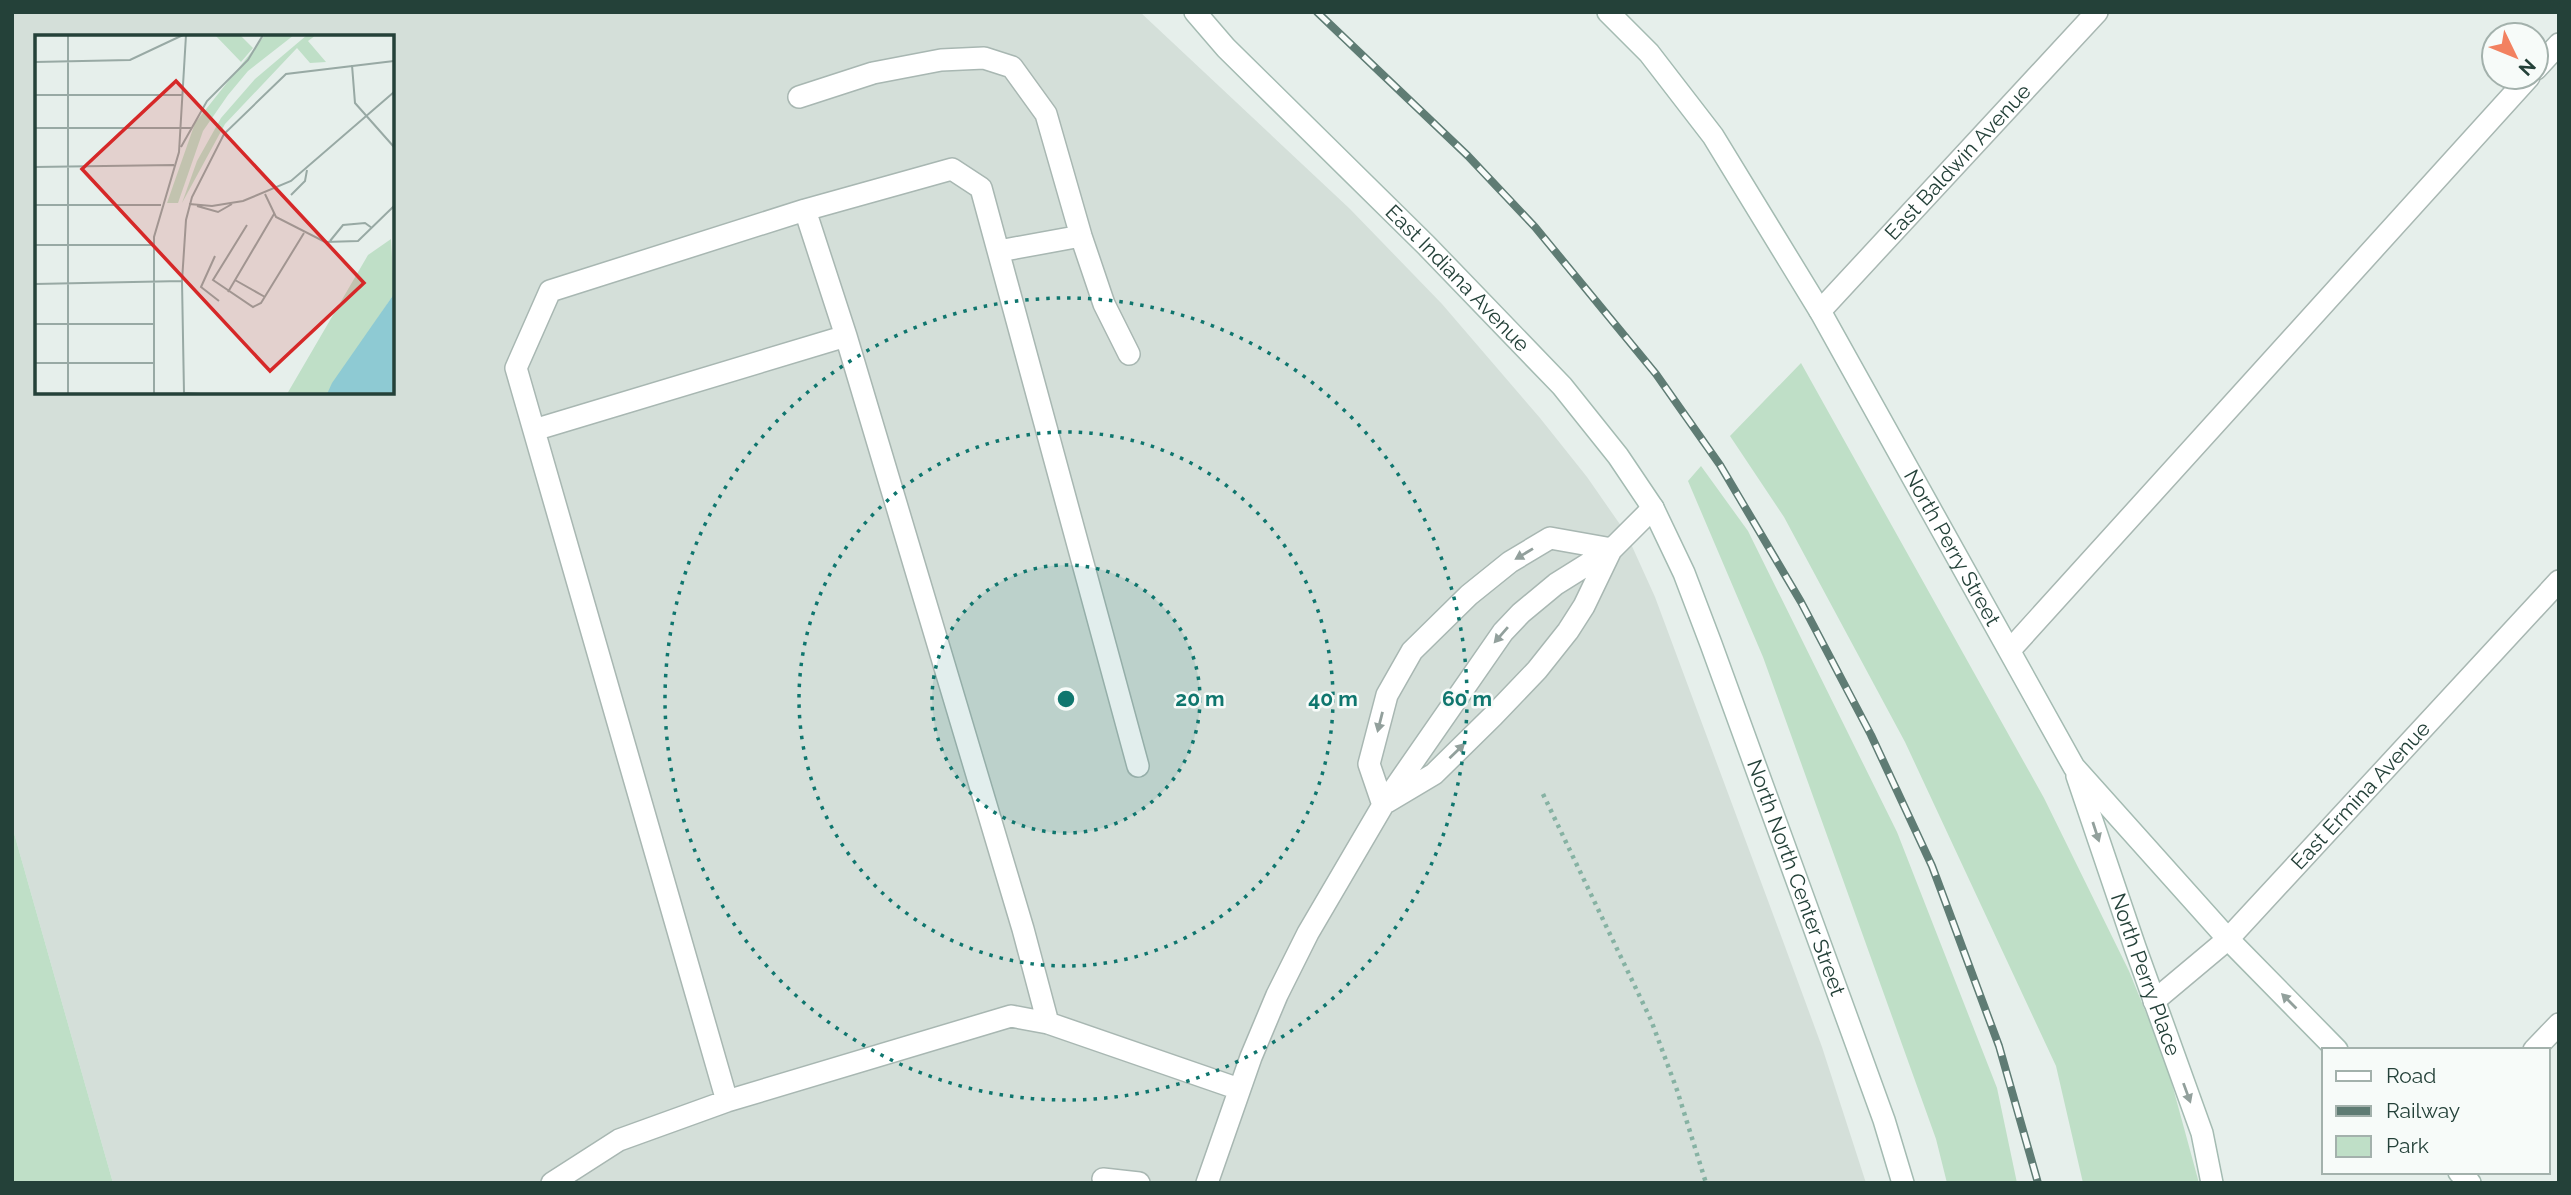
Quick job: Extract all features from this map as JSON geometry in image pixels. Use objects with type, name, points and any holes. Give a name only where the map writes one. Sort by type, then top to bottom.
[{"type":"street","name":"East Indiana Avenue","points":[[1195,12],[1226,48],[1426,245],[1546,369],[1618,456],[1653,508],[1684,573]]},
{"type":"street","name":"North Perry Street","points":[[1608,12],[1649,53],[1713,136],[1820,311],[2074,767],[2228,939],[2335,1048]]},
{"type":"street","name":"East Baldwin Avenue","points":[[1820,311],[2097,12]]},
{"type":"street","points":[[799,97],[873,73],[941,60],[984,58],[1012,67],[1046,114],[1081,236],[1104,304],[1129,354]]},
{"type":"street","points":[[2010,650],[2516,91]]},
{"type":"street","points":[[727,1101],[516,368],[550,291],[805,210],[952,169],[981,188],[1138,766]]},
{"type":"street","points":[[805,210],[846,336],[1019,916],[1048,1023]]},
{"type":"street","points":[[999,251],[1081,236]]},
{"type":"street","points":[[534,430],[846,336]]},
{"type":"street","points":[[1207,1183],[1239,1089],[1277,995],[1295,958],[1382,805],[1503,632],[1556,584],[1612,549],[1653,508]]},
{"type":"street","points":[[1382,805],[1369,764],[1387,695],[1412,651],[1469,595],[1510,562],[1550,538],[1612,549]]},
{"type":"street","points":[[1382,805],[1434,774],[1537,670],[1584,606],[1612,549]]},
{"type":"street","name":"North North Center Street","points":[[1684,573],[1884,1120],[1903,1183]]},
{"type":"street","name":"East Ermina Avenue","points":[[2154,1001],[2228,939],[2559,581]]},
{"type":"street","name":"North Perry Place","points":[[2074,767],[2202,1133],[2213,1183]]},
{"type":"street","points":[[552,1183],[619,1140],[727,1101],[1011,1016],[1048,1023],[1239,1089]]},
{"type":"street","points":[[2536,1048],[2559,1024]]},
{"type":"street","points":[[1102,1179],[1139,1183]]},
{"type":"path","points":[[1543,794],[1651,1020],[1677,1090],[1706,1183]]},
{"type":"shaded area","points":[[12,12],[1140,12],[1350,209],[1442,304],[1540,418],[1587,477],[1626,533],[1655,597],[1780,933],[1822,1047],[1866,1183],[113,1183],[12,826]]},
{"type":"green space","points":[[1801,363],[2044,798],[2129,971],[2166,1062],[2199,1183],[2083,1183],[2056,1066],[1905,742],[1784,517],[1730,436]]},
{"type":"green space","points":[[1701,466],[1748,531],[1897,832],[1997,1088],[2017,1183],[1947,1183],[1936,1139],[1763,657],[1688,481]]},
{"type":"green space","points":[[12,826],[113,1183],[12,1183]]},
{"type":"railway","points":[[1317,12],[1468,156],[1535,227],[1656,374],[1720,465],[1801,602],[1871,735],[1932,866],[1999,1046],[2038,1183]]}]
